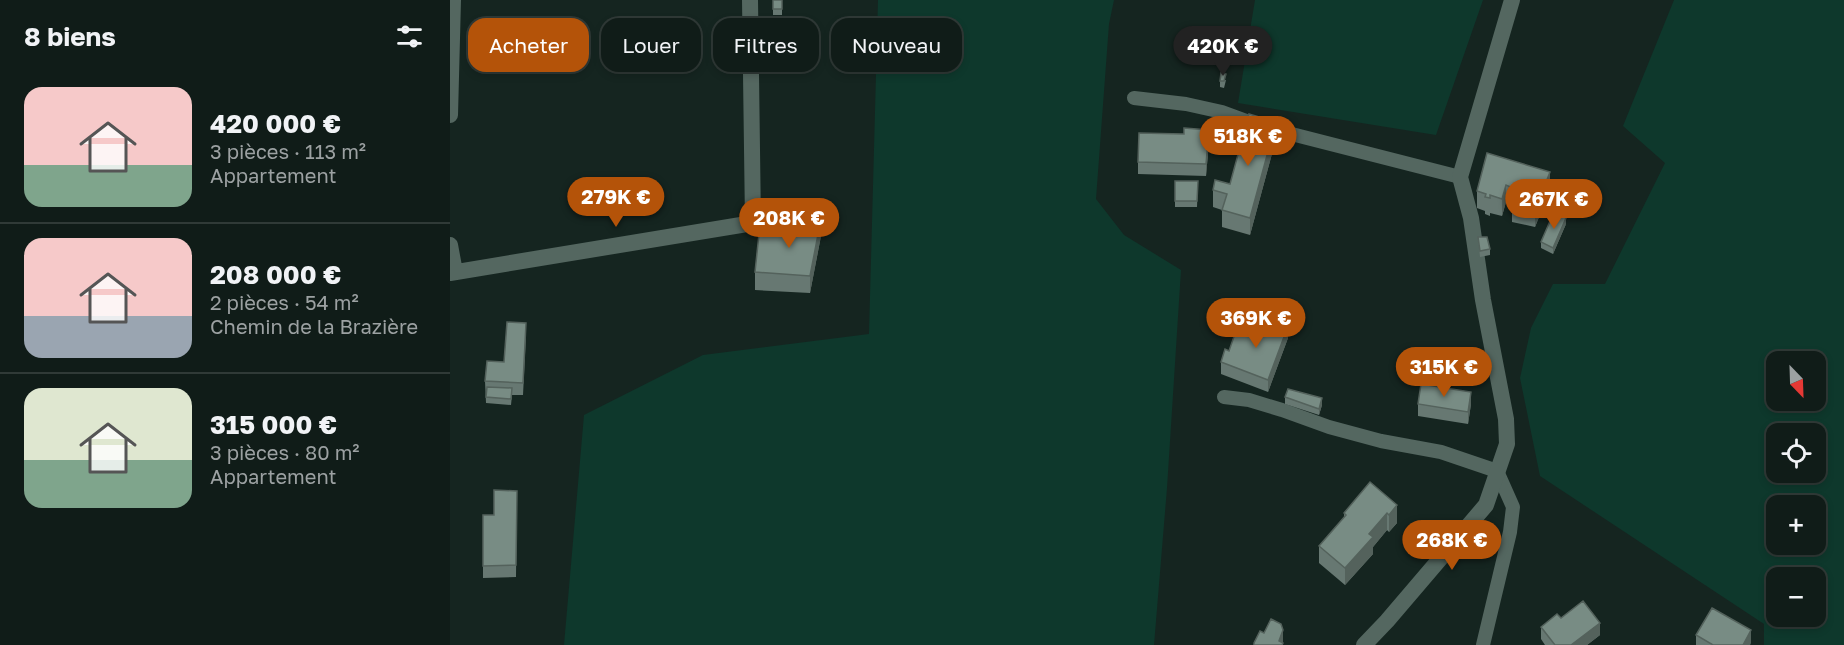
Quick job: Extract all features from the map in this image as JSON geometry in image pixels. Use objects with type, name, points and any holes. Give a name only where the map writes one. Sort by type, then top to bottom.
[{"type":"street","points":[[450,115],[453,0]]},
{"type":"street","points":[[750,0],[753,224]]},
{"type":"street","points":[[1364,645],[1486,505],[1507,444],[1506,419],[1483,300],[1471,219],[1460,177],[1512,0]]},
{"type":"street","points":[[450,245],[453,273],[753,224],[785,222]]},
{"type":"lane","points":[[1134,98],[1186,104],[1222,112],[1260,126],[1460,177]]},
{"type":"lane","points":[[1224,397],[1248,400],[1380,441],[1441,452],[1497,471],[1513,507],[1510,532],[1484,645]]},
{"type":"green space","points":[[878,0],[1114,0],[1109,24],[1096,199],[1124,235],[1181,270],[1154,645],[564,645],[584,415],[703,355],[869,334],[876,72],[962,72],[962,18],[878,18]]},
{"type":"green space","points":[[1255,0],[1483,0],[1436,135],[1238,103]]},
{"type":"green space","points":[[1674,0],[1844,0],[1844,645],[1764,645],[1764,624],[1540,476],[1520,378],[1531,328],[1553,284],[1605,284],[1665,163],[1623,126]]},
{"type":"building","points":[[773,0],[782,0],[782,9],[773,9]]},
{"type":"building","points":[[1221,73],[1226,74],[1224,81],[1220,81]]},
{"type":"building","points":[[1249,114],[1276,122],[1250,218],[1222,210],[1227,194],[1213,190],[1215,180],[1230,184]]},
{"type":"building","points":[[1184,128],[1209,130],[1206,164],[1138,162],[1139,133],[1184,134]]},
{"type":"building","points":[[1487,153],[1550,172],[1535,210],[1512,204],[1515,189],[1506,185],[1502,199],[1490,195],[1490,198],[1485,197],[1486,194],[1477,191]]},
{"type":"building","points":[[1175,181],[1198,181],[1197,201],[1175,201]]},
{"type":"building","points":[[1554,212],[1566,218],[1553,248],[1541,242]]},
{"type":"building","points":[[792,217],[821,219],[810,276],[755,272],[759,234],[790,237]]},
{"type":"building","points":[[1478,237],[1487,237],[1490,249],[1480,251]]},
{"type":"building","points":[[1284,319],[1288,326],[1268,380],[1221,362],[1225,349],[1229,351],[1239,322],[1263,332],[1266,325]]},
{"type":"building","points":[[507,322],[526,323],[523,383],[485,381],[487,361],[504,362]]},
{"type":"building","points":[[1421,384],[1471,392],[1468,412],[1418,404]]},
{"type":"building","points":[[487,387],[512,388],[511,399],[486,397]]},
{"type":"building","points":[[1288,389],[1322,398],[1319,409],[1285,397]]},
{"type":"building","points":[[1370,482],[1397,505],[1369,534],[1373,537],[1345,568],[1319,546]]},
{"type":"building","points":[[494,490],[517,491],[516,565],[483,566],[483,515],[494,515]]},
{"type":"building","points":[[1583,601],[1600,623],[1571,645],[1555,645],[1541,627],[1557,614],[1561,618]]},
{"type":"building","points":[[1712,608],[1751,630],[1743,645],[1713,645],[1696,635]]},
{"type":"building","points":[[1271,619],[1281,624],[1283,630],[1279,641],[1283,643],[1282,645],[1254,645],[1260,631],[1264,633]]}]
